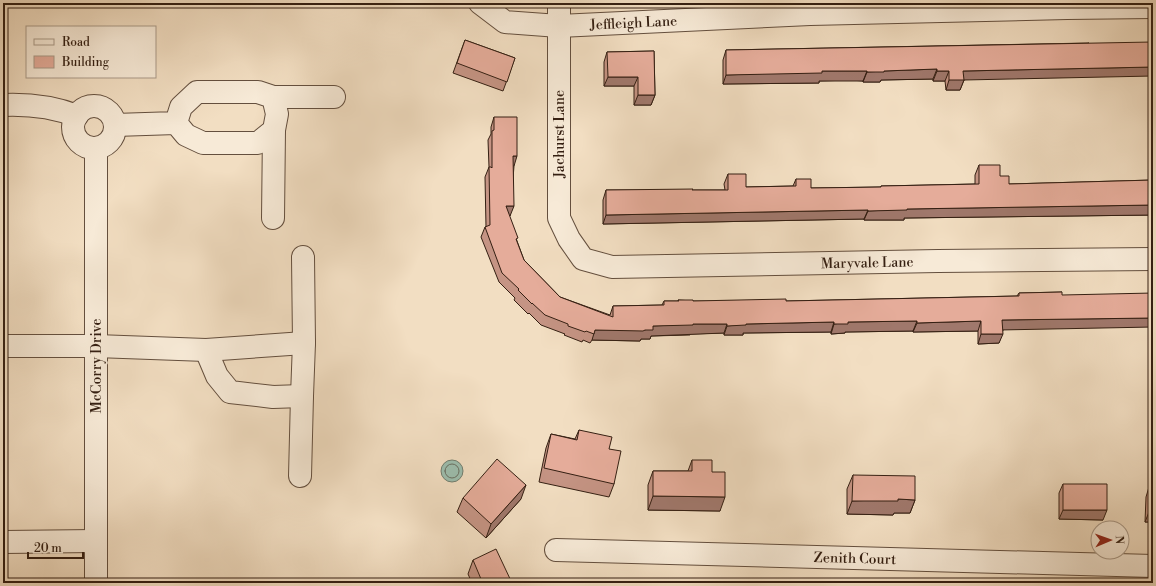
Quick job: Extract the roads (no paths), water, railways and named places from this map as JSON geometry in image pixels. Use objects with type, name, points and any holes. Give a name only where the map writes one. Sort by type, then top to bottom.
[{"type":"street","name":"Jeffleigh Lane","points":[[480,3],[505,22],[559,26],[810,9],[1067,6],[1153,7]]},
{"type":"street","name":"Jachurst Lane","points":[[559,3],[559,218],[569,239],[583,259]]},
{"type":"street","points":[[176,123],[181,107],[197,92],[258,92],[273,98],[334,98]]},
{"type":"street","points":[[273,98],[277,114],[274,130],[273,218]]},
{"type":"street","points":[[3,105],[11,104],[42,107],[66,111],[77,116]]},
{"type":"street","points":[[90,106],[98,106],[105,109],[114,119],[115,125],[115,132],[108,143],[102,147],[96,148],[89,148],[83,145],[74,134],[73,127],[74,120],[77,116],[84,109],[90,106]]},
{"type":"street","points":[[115,125],[176,123]]},
{"type":"street","points":[[176,123],[186,135],[203,143],[258,143],[274,130]]},
{"type":"street","name":"McCorry Drive","points":[[96,148],[96,583]]},
{"type":"street","points":[[300,476],[304,343],[303,257]]},
{"type":"street","name":"Maryvale Lane","points":[[583,259],[612,267],[1153,259]]},
{"type":"street","points":[[3,346],[96,346],[206,350],[304,343]]},
{"type":"street","points":[[206,350],[217,376],[230,392],[273,397],[302,396]]},
{"type":"street","points":[[3,542],[96,541]]},
{"type":"street","name":"Zenith Court","points":[[556,550],[1153,566]]},
{"type":"water","points":[[448,460],[456,460],[463,467],[463,475],[456,482],[448,482],[441,475],[441,467]]}]
